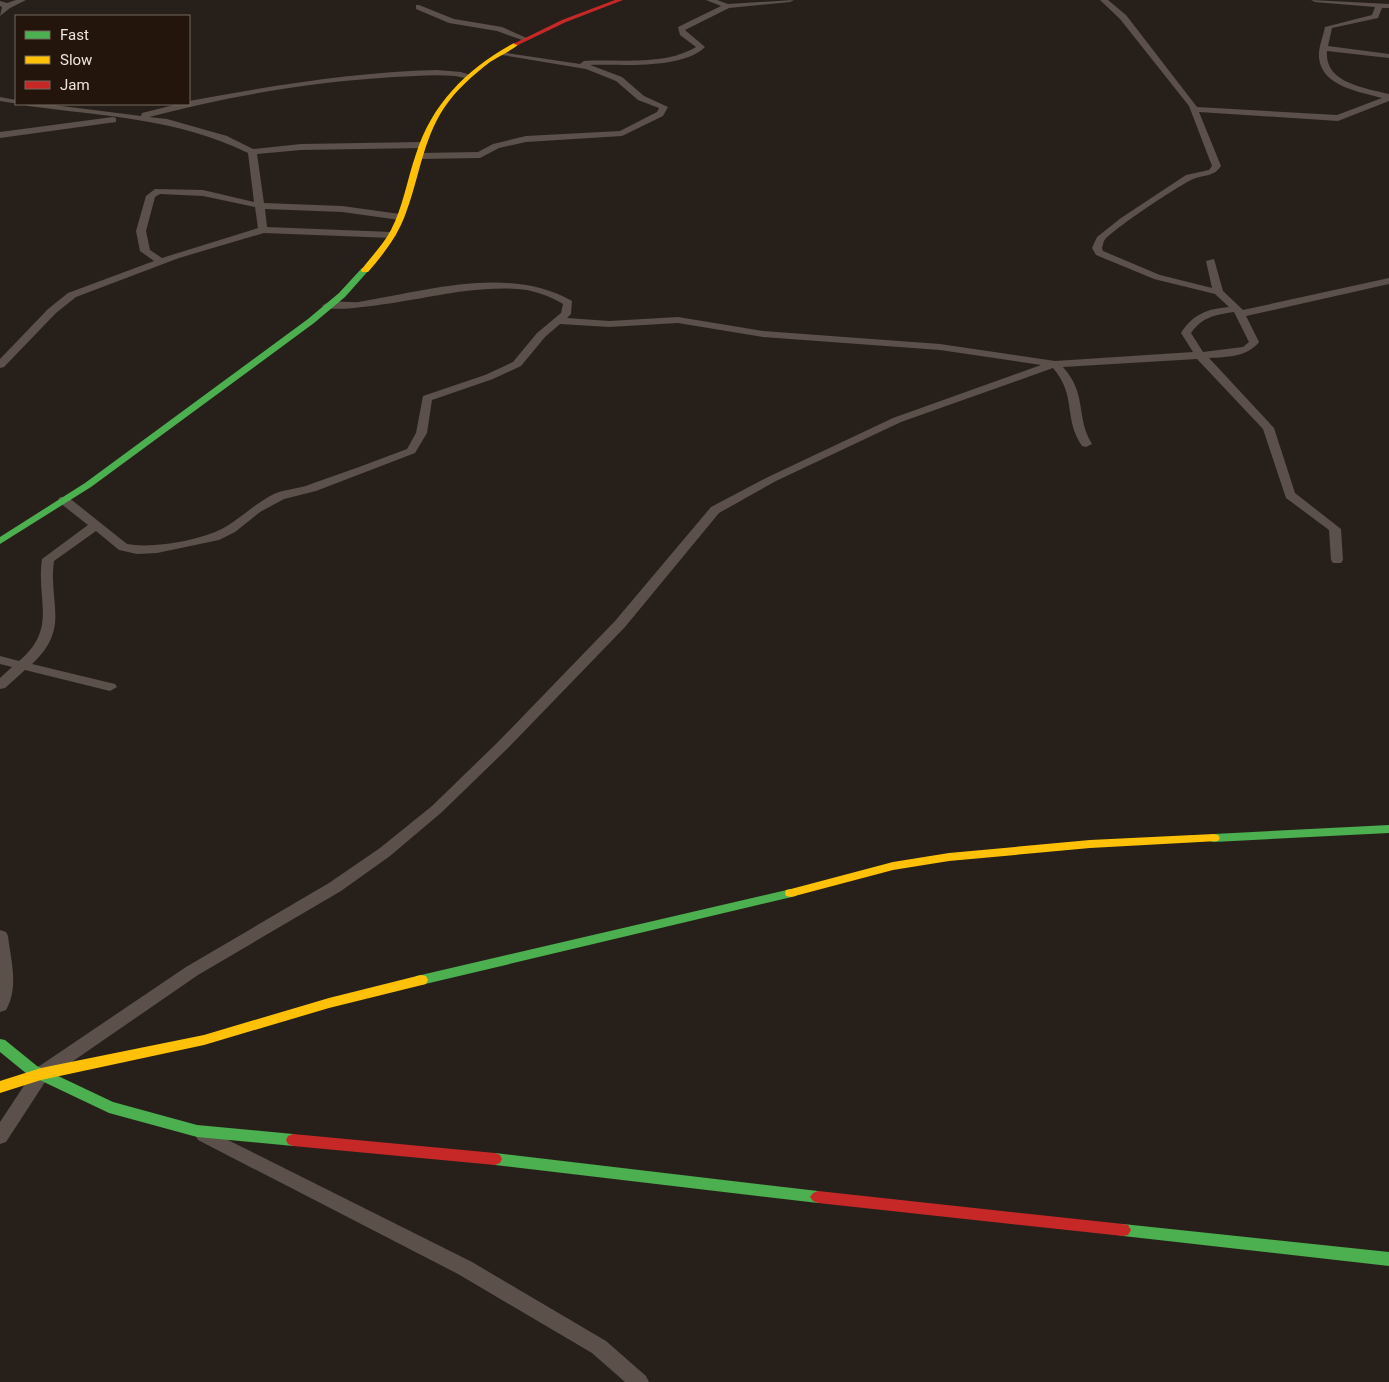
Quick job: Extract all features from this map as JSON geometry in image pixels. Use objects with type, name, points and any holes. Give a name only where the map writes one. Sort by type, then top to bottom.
[{"type":"street","points":[[0,14],[4,5],[22,0]]},
{"type":"street","points":[[0,541],[109,471],[327,306],[353,284],[379,255],[392,235],[400,218],[422,145],[436,112],[456,87],[500,54],[525,39],[567,19],[620,0]]},
{"type":"street","points":[[710,0],[728,6]]},
{"type":"street","points":[[566,64],[673,58],[695,52],[700,47],[683,33],[681,29],[728,6],[790,0]]},
{"type":"street","points":[[558,322],[609,324],[692,321],[763,334],[940,347],[1055,364],[1241,352],[1253,346],[1254,342],[1238,311],[1218,292],[1184,286],[1136,272],[1099,253],[1097,248],[1100,239],[1124,220],[1189,177],[1212,172],[1217,166],[1194,109],[1123,17],[1104,0]]},
{"type":"street","points":[[1315,0],[1389,6]]},
{"type":"street","points":[[1379,6],[1375,16],[1329,27],[1323,58],[1326,71],[1337,80],[1389,98]]},
{"type":"street","points":[[419,7],[452,21],[499,29],[525,39]]},
{"type":"street","points":[[1325,48],[1344,52],[1389,56]]},
{"type":"street","points":[[419,156],[480,154],[496,146],[526,139],[622,133],[660,114],[664,107],[641,98],[619,79],[588,67],[500,54]]},
{"type":"street","points":[[190,104],[269,89],[382,75],[446,73],[469,76]]},
{"type":"street","points":[[1194,109],[1338,118],[1389,98]]},
{"type":"street","points":[[0,99],[15,102]]},
{"type":"street","points":[[36,105],[164,121],[224,138],[252,152],[301,147],[422,145]]},
{"type":"street","points":[[0,135],[136,117],[184,105]]},
{"type":"street","points":[[252,152],[263,230]]},
{"type":"street","points":[[161,261],[145,251],[141,231],[152,194],[158,192],[203,193],[261,206],[342,208],[400,218]]},
{"type":"street","points":[[0,365],[52,310],[72,295],[161,261],[263,230],[392,235]]},
{"type":"street","points":[[1211,261],[1218,292]]},
{"type":"street","points":[[1337,560],[1335,529],[1290,495],[1268,428],[1200,355],[1186,332],[1198,316],[1210,312],[1238,311],[1389,281]]},
{"type":"street","points":[[64,500],[123,547],[137,550],[192,543],[215,537],[231,529],[256,509],[280,496],[349,475],[411,451],[418,445],[423,433],[424,409],[427,398],[489,377],[517,364],[541,335],[566,314],[568,303],[552,292],[536,288],[462,288],[356,306],[327,306]]},
{"type":"street","points":[[1055,364],[1071,385],[1079,434],[1086,444]]},
{"type":"street","points":[[0,1138],[42,1074],[82,1044],[192,971],[335,887],[437,808],[504,744],[620,624],[716,510],[772,479],[897,420],[1055,364]]},
{"type":"street","points":[[0,685],[21,664],[37,653],[49,636],[51,612],[46,569],[48,559],[95,526]]},
{"type":"street","points":[[0,660],[110,687]]},
{"type":"street","points":[[0,1087],[42,1074],[204,1040],[339,1000],[552,948],[825,885],[893,866],[949,857],[1090,844],[1389,829]]},
{"type":"street","points":[[0,936],[6,982],[0,1006]]},
{"type":"street","points":[[0,1044],[32,1070],[109,1107],[197,1131],[467,1156],[880,1204],[1389,1259]]},
{"type":"street","points":[[197,1131],[465,1268],[599,1347],[639,1382]]},
{"type":"traffic: fast","points":[[0,541],[88,485],[311,321],[342,295],[365,270]]},
{"type":"traffic: fast","points":[[1214,838],[1389,829]]},
{"type":"traffic: fast","points":[[421,980],[791,893]]},
{"type":"traffic: fast","points":[[0,1044],[32,1070],[109,1107],[197,1131],[293,1140]]},
{"type":"traffic: fast","points":[[495,1159],[818,1197]]},
{"type":"traffic: fast","points":[[1123,1230],[1389,1259]]},
{"type":"traffic: slow","points":[[365,270],[386,245],[398,224],[422,145],[433,120],[442,106],[452,93],[475,71],[516,44]]},
{"type":"traffic: slow","points":[[791,893],[893,866],[949,857],[1090,844],[1214,838]]},
{"type":"traffic: slow","points":[[0,1087],[41,1074],[204,1040],[329,1003],[421,980]]},
{"type":"traffic: jam","points":[[516,44],[564,21],[620,0]]},
{"type":"traffic: jam","points":[[293,1140],[495,1159]]},
{"type":"traffic: jam","points":[[818,1197],[1123,1230]]}]
